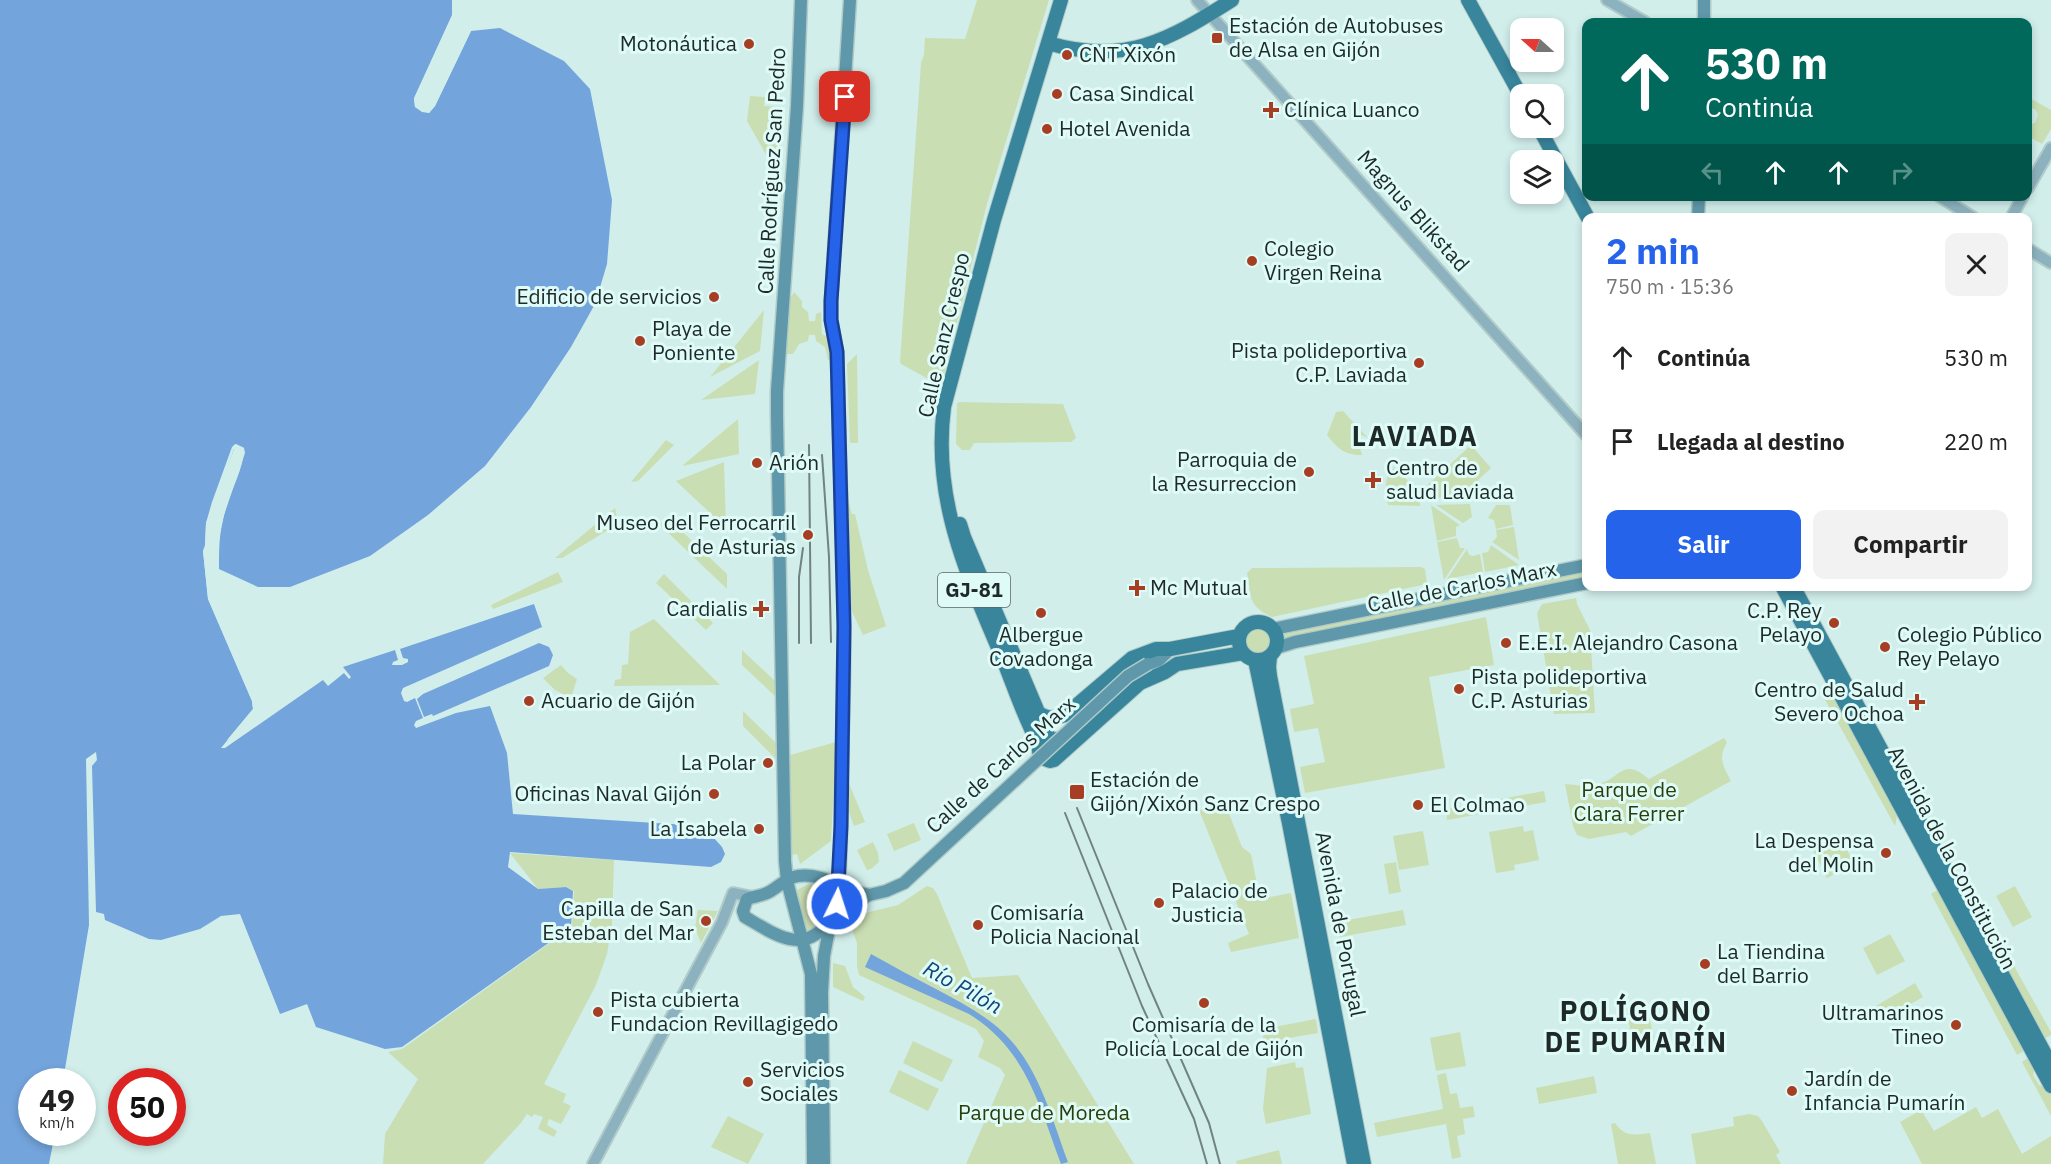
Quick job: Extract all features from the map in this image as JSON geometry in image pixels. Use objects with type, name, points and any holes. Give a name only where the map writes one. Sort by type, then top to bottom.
[{"type":"main road","name":"Calle Rodríguez San Pedro","points":[[801,0],[797,106],[777,416],[785,864],[787,881],[804,939],[811,974],[813,1164]]},
{"type":"main road","points":[[824,1164],[822,992],[824,956],[838,884],[844,626],[837,364],[831,320],[850,0]]},
{"type":"main road","name":"Calle Sanz Crespo","points":[[1044,742],[991,632],[957,545],[944,478],[942,427],[944,407],[995,215],[1060,0]]},
{"type":"main road","points":[[1048,43],[1090,52],[1137,48],[1169,37],[1232,0]]},
{"type":"main road","points":[[1468,0],[1514,84]]},
{"type":"main road","points":[[1704,0],[1704,18]]},
{"type":"main road","points":[[1544,138],[1585,213]]},
{"type":"main road","name":"Calle Sanz Crespo","points":[[949,392],[953,491],[962,530],[1036,711],[1044,742]]},
{"type":"main road","points":[[1273,629],[1582,566]]},
{"type":"main road","name":"Calle de Carlos Marx","points":[[1273,652],[1295,642],[1582,584]]},
{"type":"main road","name":"Avenida de la Constitución","points":[[1785,591],[2051,1086]]},
{"type":"main road","name":"Avenida de la Constitución","points":[[1796,591],[2051,1065]]},
{"type":"main road","points":[[1153,662],[1177,664],[1249,657],[1273,652],[1277,637],[1268,625],[1257,622],[1249,624],[1239,636],[1239,644],[1249,657]]},
{"type":"main road","points":[[1036,711],[1044,717],[1056,718],[1065,715],[1125,662],[1155,649],[1170,649],[1239,636]]},
{"type":"main road","name":"Calle de Carlos Marx","points":[[804,939],[820,932],[833,915],[869,895],[886,891],[903,882],[1128,676],[1170,649]]},
{"type":"main road","name":"Avenida de Portugal","points":[[1273,652],[1269,667],[1270,676],[1365,1164]]},
{"type":"main road","name":"Avenida de Portugal","points":[[1249,657],[1289,823],[1354,1164]]},
{"type":"main road","points":[[1060,754],[1140,683],[1177,664]]},
{"type":"main road","name":"GJ-81","points":[[1044,742],[1058,742],[1060,754],[1054,760],[1046,760],[1040,754],[1044,742]]},
{"type":"main road","points":[[804,939],[788,940],[745,917],[744,905],[747,899],[761,896],[795,876],[810,875],[838,884],[855,893],[869,895]]},
{"type":"street","name":"Magnus Blikstad","points":[[1197,0],[1582,430]]},
{"type":"street","points":[[1607,0],[1638,18]]},
{"type":"street","points":[[2032,181],[2051,148]]},
{"type":"street","points":[[1947,201],[1966,213]]},
{"type":"street","points":[[2032,251],[2051,263]]},
{"type":"street","points":[[593,1164],[727,910],[733,893],[753,897]]},
{"type":"street","points":[[727,910],[745,917]]},
{"type":"green space","points":[[977,0],[1049,0],[987,204],[941,386],[900,362],[921,63],[925,38],[965,39]]},
{"type":"green space","points":[[750,96],[765,97],[764,106],[781,107],[776,172],[747,121]]},
{"type":"green space","points":[[2032,99],[2051,110],[2051,129],[2042,144],[2032,138],[2032,124],[2035,123],[2038,114],[2032,109]]},
{"type":"green space","points":[[794,292],[802,301],[802,307],[808,312],[809,321],[815,321],[816,314],[821,312],[822,334],[830,338],[833,360],[828,360],[825,347],[816,341],[815,335],[809,335],[808,341],[799,344],[793,354],[784,354],[787,304]]},
{"type":"green space","points":[[764,310],[760,351],[710,377]]},
{"type":"green space","points":[[857,354],[858,443],[850,443],[847,364]]},
{"type":"green space","points":[[759,360],[755,394],[701,400]]},
{"type":"green space","points":[[957,403],[1063,404],[1076,438],[1071,442],[974,443],[970,450],[962,450],[956,444]]},
{"type":"green space","points":[[1343,411],[1368,438],[1355,432],[1362,455],[1350,454],[1342,450],[1327,435],[1336,412]]},
{"type":"green space","name":"Playa de Poniente","points":[[738,419],[739,454],[682,466]]},
{"type":"green space","points":[[666,440],[674,445],[638,481],[631,482]]},
{"type":"green space","points":[[1471,445],[1491,468],[1457,500],[1453,496],[1426,500],[1419,494],[1420,506],[1388,505],[1387,480],[1395,467],[1419,493]]},
{"type":"green space","points":[[724,462],[726,528],[676,481]]},
{"type":"green space","points":[[847,496],[852,514],[855,514],[868,570],[886,626],[863,635],[850,607]]},
{"type":"green space","points":[[1470,504],[1472,517],[1463,523],[1436,505]]},
{"type":"green space","points":[[1431,505],[1460,525],[1456,527],[1456,536],[1437,541]]},
{"type":"green space","points":[[1496,505],[1510,505],[1513,525],[1496,529],[1494,520],[1488,518]]},
{"type":"green space","points":[[615,508],[618,524],[562,558],[555,558]]},
{"type":"green space","points":[[668,518],[727,574],[727,589],[659,524]]},
{"type":"green space","points":[[1514,527],[1519,560],[1492,542],[1497,537],[1496,530]]},
{"type":"green space","points":[[1457,538],[1460,548],[1465,548],[1444,580],[1437,542]]},
{"type":"green space","points":[[1491,545],[1519,565],[1485,572],[1482,553],[1488,552]]},
{"type":"green space","points":[[1467,549],[1469,555],[1480,554],[1483,572],[1447,579]]},
{"type":"green space","points":[[1421,567],[1425,569],[1427,584],[1272,617],[1254,604],[1247,573],[1252,568]]},
{"type":"green space","points":[[1582,570],[1582,578],[1285,640],[1281,636],[1284,631]]},
{"type":"green space","points":[[558,572],[563,582],[493,609],[491,605]]},
{"type":"green space","points":[[664,574],[713,623],[706,630],[656,583]]},
{"type":"green space","points":[[1576,598],[1590,630],[1595,713],[1554,714],[1537,613],[1542,604]]},
{"type":"green space","points":[[1486,617],[1494,665],[1429,677],[1445,768],[1305,793],[1300,767],[1325,762],[1318,728],[1294,732],[1290,709],[1314,704],[1304,656]]},
{"type":"green space","points":[[654,619],[720,685],[614,686],[615,680],[621,679],[622,665],[628,664],[630,632]]},
{"type":"green space","points":[[1258,628],[1267,632],[1271,641],[1267,650],[1258,654],[1249,650],[1245,641],[1249,632]]},
{"type":"green space","points":[[742,650],[775,681],[776,697],[742,665]]},
{"type":"green space","points":[[561,665],[577,679],[571,698],[555,690],[543,678]]},
{"type":"green space","points":[[1832,689],[1892,800],[1897,816],[1895,826],[1819,692]]},
{"type":"green space","points":[[743,711],[777,744],[776,759],[743,726]]},
{"type":"green space","name":"Parque de Clara Ferrer","points":[[1724,738],[1727,743],[1722,758],[1731,781],[1631,836],[1626,832],[1589,839],[1577,835],[1573,826],[1565,784],[1586,786],[1599,784],[1628,769],[1649,779]]},
{"type":"green space","points":[[836,742],[831,841],[800,864],[797,854],[791,855],[790,755]]},
{"type":"green space","points":[[848,781],[865,822],[854,826],[848,803]]},
{"type":"green space","points":[[1544,791],[1546,802],[1447,820],[1446,809]]},
{"type":"green space","points":[[1224,801],[1242,847],[1251,854],[1260,899],[1291,893],[1299,938],[1231,952],[1228,943],[1249,934],[1199,810]]},
{"type":"green space","points":[[914,823],[921,840],[894,851],[887,834]]},
{"type":"green space","points":[[1523,826],[1524,832],[1533,830],[1539,860],[1514,865],[1515,870],[1496,873],[1489,832]]},
{"type":"green space","points":[[1423,831],[1429,865],[1399,870],[1393,836]]},
{"type":"green space","points":[[1840,835],[1854,864],[1827,878],[1813,850]]},
{"type":"green space","points":[[873,842],[879,862],[867,870],[857,850]]},
{"type":"green space","points":[[510,853],[614,860],[612,925],[607,954],[596,985],[544,1084],[566,1094],[563,1102],[571,1106],[561,1124],[549,1119],[547,1125],[557,1131],[554,1137],[538,1129],[543,1117],[534,1114],[532,1117],[527,1114],[483,1164],[383,1164],[385,1134],[418,1079],[388,1052],[402,1049],[572,927],[574,891],[566,887],[538,889]]},
{"type":"green space","points":[[1396,862],[1401,892],[1389,894],[1384,864]]},
{"type":"green space","points":[[1964,877],[2051,1032],[2051,1035],[2042,1040],[1957,881]]},
{"type":"green space","points":[[811,883],[825,888],[830,896],[831,908],[825,918],[806,933],[796,894],[797,890]]},
{"type":"green space","name":"Parque de Moreda","points":[[927,886],[933,888],[937,894],[972,978],[1018,975],[1134,1164],[966,1164],[1005,1075],[1000,1068],[978,1057],[984,1041],[976,1029],[859,975],[857,943],[849,922],[861,914],[898,905]]},
{"type":"green space","points":[[2015,886],[2032,917],[2013,927],[1996,896]]},
{"type":"green space","points":[[1939,889],[2027,1049],[2017,1055],[1931,894]]},
{"type":"green space","points":[[698,910],[718,911],[701,943],[695,928]]},
{"type":"green space","points":[[1403,910],[1406,925],[1340,937],[1337,922]]},
{"type":"green space","points":[[1890,934],[1905,961],[1877,975],[1863,948]]},
{"type":"green space","points":[[833,963],[845,966],[853,987],[865,997],[863,1001],[833,987]]},
{"type":"green space","points":[[1915,983],[1923,997],[1877,1023],[1869,1010]]},
{"type":"green space","points":[[1646,1003],[1654,1038],[1633,1043],[1626,1008]]},
{"type":"green space","points":[[1316,1019],[1318,1033],[1266,1042],[1263,1038],[1264,1030],[1268,1028]]},
{"type":"green space","points":[[1460,1032],[1466,1066],[1436,1071],[1430,1038]]},
{"type":"green space","points":[[913,1041],[953,1060],[942,1082],[903,1063]]},
{"type":"green space","points":[[2032,1055],[2036,1065],[2033,1075],[2039,1085],[2049,1089],[2051,1094],[2051,1116],[2022,1062]]},
{"type":"green space","points":[[1295,1062],[1296,1068],[1303,1067],[1311,1114],[1266,1124],[1263,1109],[1267,1068]]},
{"type":"green space","points":[[899,1070],[939,1089],[928,1111],[889,1092]]},
{"type":"green space","points":[[1446,1073],[1450,1094],[1457,1093],[1460,1108],[1473,1106],[1475,1117],[1463,1119],[1465,1134],[1457,1136],[1461,1157],[1452,1159],[1446,1124],[1377,1137],[1374,1123],[1443,1109],[1437,1075]]},
{"type":"green space","points":[[1594,1076],[1597,1093],[1539,1104],[1536,1088]]},
{"type":"green space","points":[[1976,1107],[1982,1118],[1998,1109],[2022,1154],[2051,1136],[2051,1164],[1922,1164],[1900,1122],[1921,1110],[1934,1131]]},
{"type":"green space","points":[[1749,1114],[1758,1116],[1762,1121],[1780,1152],[1776,1155],[1781,1164],[1696,1164],[1691,1134],[1734,1126],[1733,1117]]},
{"type":"green space","points":[[728,1116],[764,1134],[748,1164],[711,1147]]},
{"type":"green space","points":[[1615,1123],[1626,1133],[1650,1133],[1656,1164],[1618,1164],[1611,1124]]},
{"type":"green space","points":[[1279,1150],[1282,1164],[1237,1164],[1236,1161]]},
{"type":"water","points":[[0,0],[452,0],[452,15],[414,98],[415,107],[429,113],[435,106],[471,31],[500,28],[564,61],[590,89],[612,200],[607,264],[595,304],[571,347],[531,407],[485,466],[428,515],[370,556],[290,587],[258,587],[219,569],[223,519],[243,456],[244,448],[236,444],[206,523],[203,551],[208,599],[252,701],[253,709],[221,748],[225,748],[323,680],[328,686],[344,673],[349,679],[351,677],[343,667],[395,650],[398,660],[392,665],[402,665],[408,662],[408,659],[403,658],[400,649],[534,604],[542,627],[403,688],[401,693],[404,701],[415,698],[423,718],[416,721],[414,725],[416,728],[456,713],[490,706],[507,753],[513,814],[703,826],[722,847],[725,854],[721,862],[711,867],[510,852],[508,867],[538,889],[566,887],[573,891],[571,927],[402,1047],[385,1049],[316,1027],[307,1004],[280,1014],[240,914],[221,916],[200,929],[161,940],[149,939],[105,920],[104,914],[96,912],[92,766],[97,760],[96,752],[86,759],[89,925],[65,1068],[18,1068],[18,1146],[52,1146],[49,1164],[0,1164]]},
{"type":"water","points":[[539,643],[549,647],[553,655],[549,666],[433,716],[432,714],[424,717],[417,699],[423,694]]},
{"type":"water","points":[[871,954],[973,1009],[1005,1034],[1023,1056],[1037,1081],[1068,1162],[1061,1164],[1028,1080],[1004,1044],[969,1014],[865,967]]},
{"type":"pier","points":[[452,0],[455,0],[455,16],[417,99],[418,105],[423,109],[428,110],[432,104],[468,30],[471,31],[435,106],[429,113],[422,112],[415,107],[414,99],[452,16]]},
{"type":"pier","points":[[235,444],[244,448],[245,453],[224,515],[219,539],[219,569],[216,568],[216,539],[221,514],[241,457],[242,449],[239,447],[234,449],[215,503],[209,523],[206,552],[211,598],[255,700],[256,709],[236,735],[227,740],[253,709],[252,701],[208,599],[203,551],[206,523],[212,502]]},
{"type":"railway","points":[[809,445],[811,643]]},
{"type":"railway","points":[[822,455],[829,557],[831,642]]},
{"type":"railway","points":[[799,643],[799,577],[803,548]]},
{"type":"railway","points":[[1077,808],[1148,984],[1209,1123],[1220,1164]]},
{"type":"railway","points":[[1065,813],[1142,1006],[1194,1119],[1207,1164]]},
{"type":"place","name":"Estación de Autobuses de Alsa en Gijón","points":[[1217,38]]},
{"type":"place","name":"Motonáutica","points":[[749,44]]},
{"type":"place","name":"CNT Xixón","points":[[1067,55]]},
{"type":"place","name":"Casa Sindical","points":[[1057,94]]},
{"type":"place","name":"Clínica Luanco","points":[[1271,110]]},
{"type":"place","name":"Hotel Avenida","points":[[1047,129]]},
{"type":"place","name":"Colegio Virgen Reina","points":[[1252,261]]},
{"type":"place","name":"Edificio de servicios","points":[[714,297]]},
{"type":"place","name":"Playa de Poniente","points":[[640,341]]},
{"type":"place","name":"Pista polideportiva C.P. Laviada","points":[[1419,363]]},
{"type":"place","name":"Arión","points":[[757,463]]},
{"type":"place","name":"Parroquia de la Resurreccion","points":[[1309,472]]},
{"type":"place","name":"Centro de salud Laviada","points":[[1373,480]]},
{"type":"place","name":"Museo del Ferrocarril de Asturias","points":[[808,535]]},
{"type":"place","name":"Mc Mutual","points":[[1137,588]]},
{"type":"place","name":"Cardialis","points":[[761,609]]},
{"type":"place","name":"Albergue Covadonga","points":[[1041,613]]},
{"type":"place","name":"C.P. Rey Pelayo","points":[[1834,623]]},
{"type":"place","name":"E.E.I. Alejandro Casona","points":[[1506,643]]},
{"type":"place","name":"Colegio Público Rey Pelayo","points":[[1885,647]]},
{"type":"place","name":"Pista polideportiva C.P. Asturias","points":[[1459,689]]},
{"type":"place","name":"Acuario de Gijón","points":[[529,701]]},
{"type":"place","name":"Centro de Salud Severo Ochoa","points":[[1917,702]]},
{"type":"place","name":"La Polar","points":[[768,763]]},
{"type":"place","name":"Estación de Gijón/Xixón Sanz Crespo","points":[[1077,792]]},
{"type":"place","name":"Oficinas Naval Gijón","points":[[714,794]]},
{"type":"place","name":"El Colmao","points":[[1418,805]]},
{"type":"place","name":"La Isabela","points":[[759,829]]},
{"type":"place","name":"La Despensa del Molin","points":[[1886,853]]},
{"type":"place","name":"Palacio de Justicia","points":[[1159,903]]},
{"type":"place","name":"Capilla de San Esteban del Mar","points":[[706,921]]},
{"type":"place","name":"Comisaría Policia Nacional","points":[[978,925]]},
{"type":"place","name":"La Tiendina del Barrio","points":[[1705,964]]},
{"type":"place","name":"Comisaría de la Policía Local de Gijón","points":[[1204,1003]]},
{"type":"place","name":"Pista cubierta Fundacion Revillagigedo","points":[[598,1012]]},
{"type":"place","name":"Ultramarinos Tineo","points":[[1956,1025]]},
{"type":"place","name":"Servicios Sociales","points":[[748,1082]]},
{"type":"place","name":"Jardín de Infancia Pumarín","points":[[1792,1091]]},
{"type":"district","name":"LAVIADA","points":[[1415,437]]},
{"type":"district","name":"POLÍGONO DE PUMARÍN","points":[[1636,1028]]},
{"type":"route","points":[[837,904],[841,826],[844,626],[837,352],[831,320],[831,301],[845,97]]},
{"type":"water label","name":"Río Pilón","points":[[963,987]]}]
